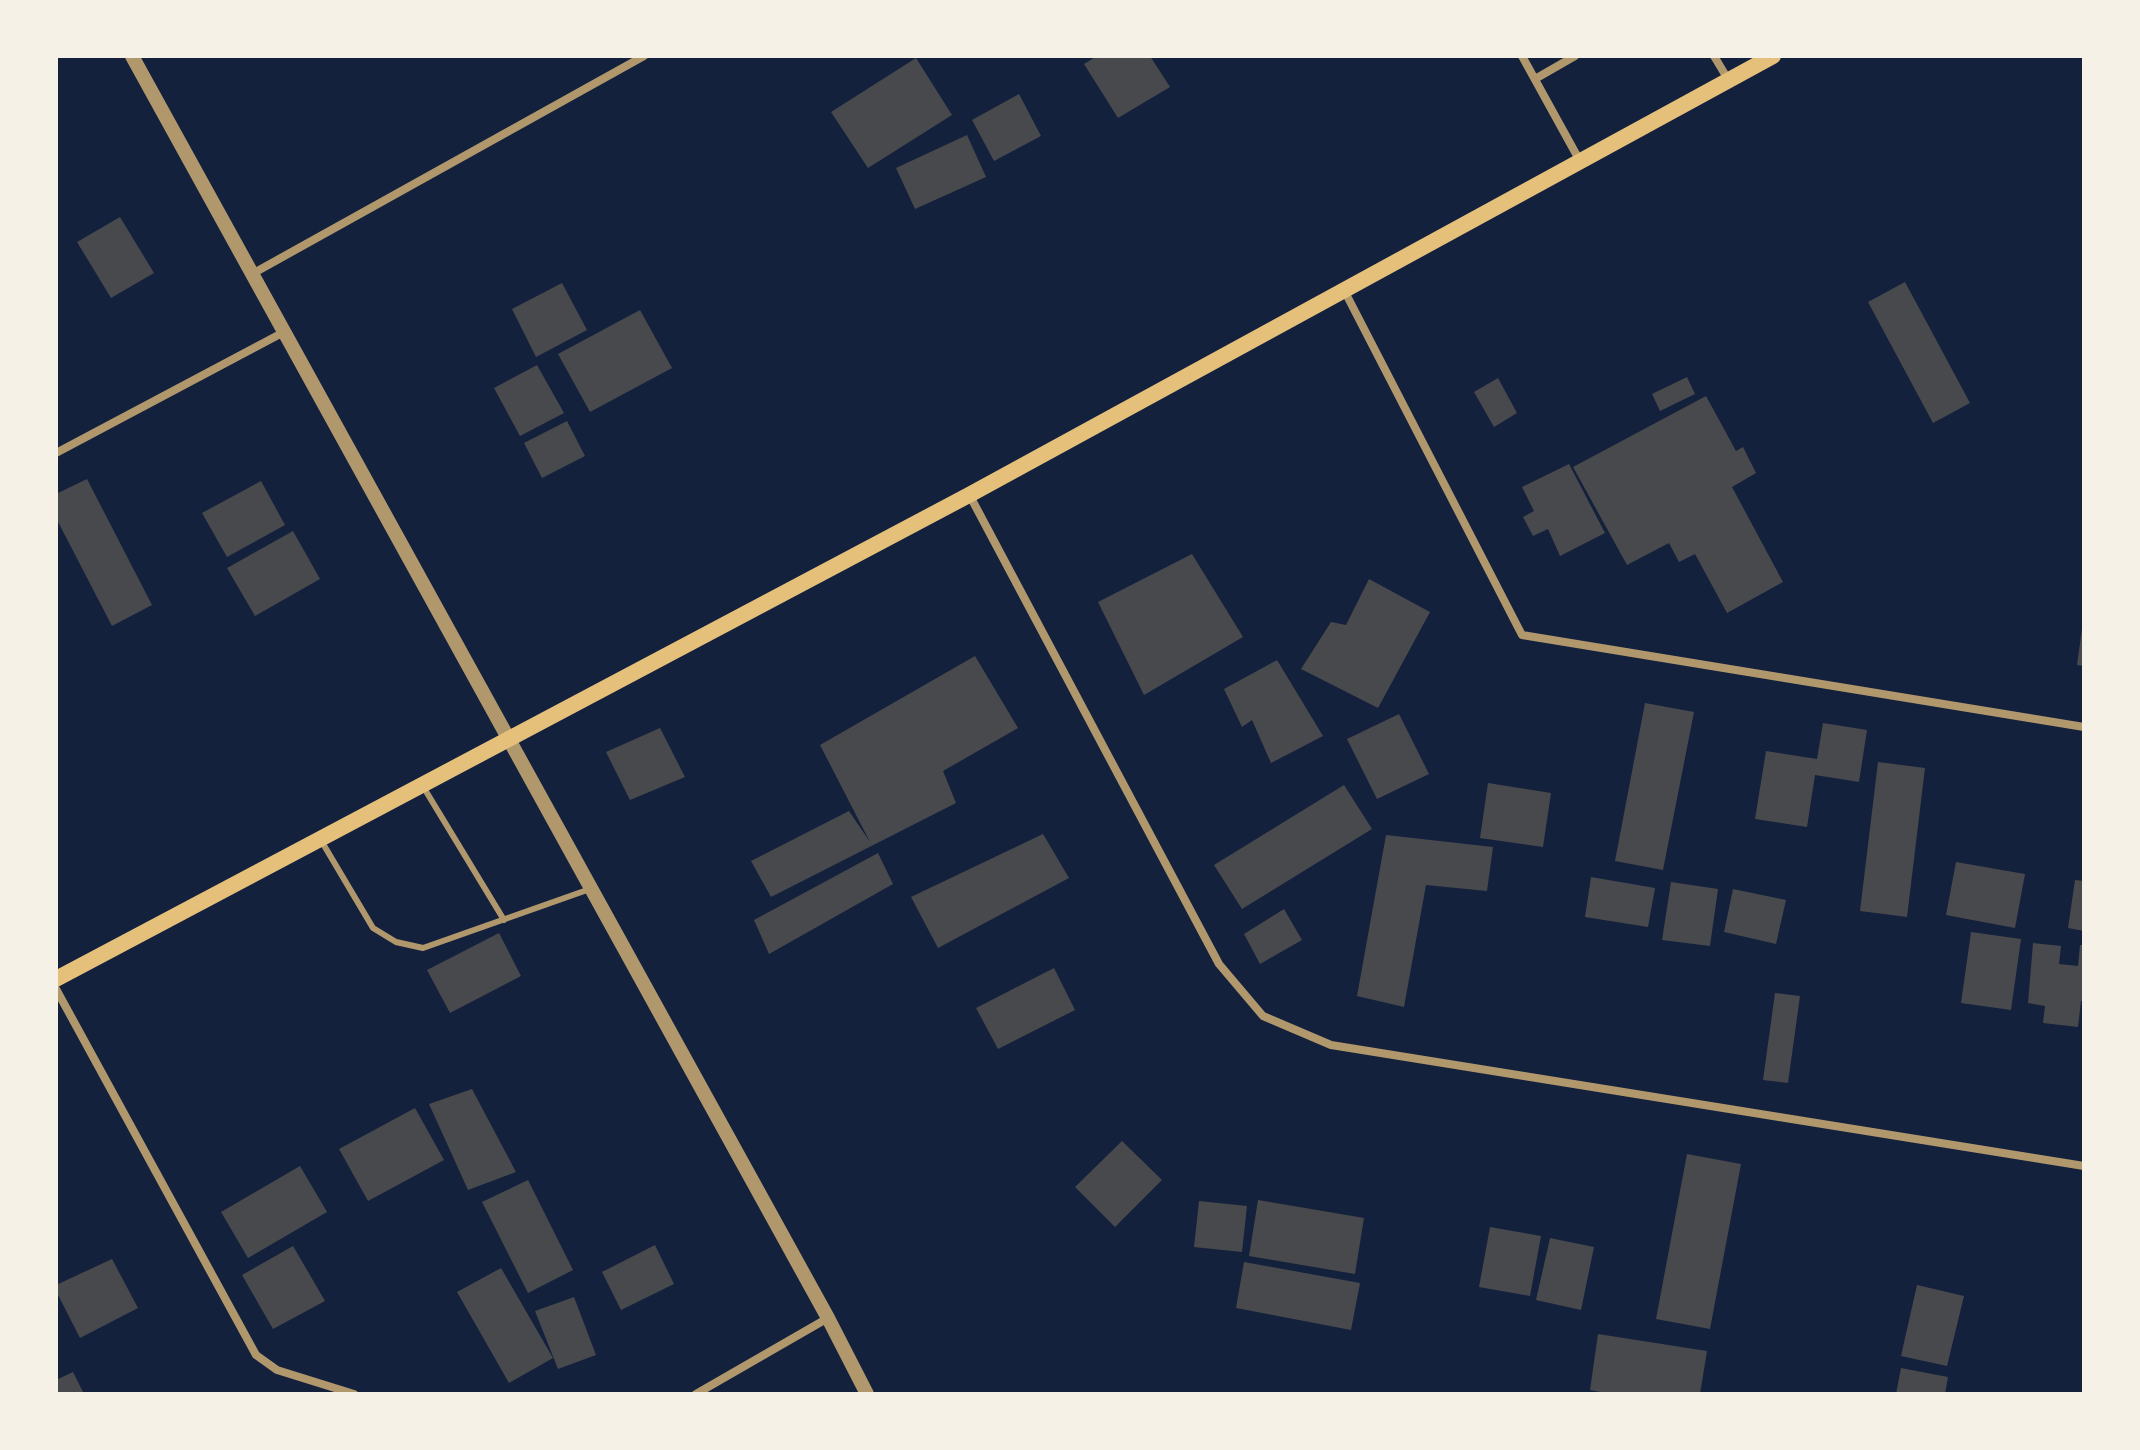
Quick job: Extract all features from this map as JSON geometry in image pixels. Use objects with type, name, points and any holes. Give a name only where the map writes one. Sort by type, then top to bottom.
[{"type":"main road","points":[[56,979],[969,495],[1773,56]]},
{"type":"street","points":[[132,56],[828,1318],[867,1394]]},
{"type":"street","points":[[252,274],[644,56]]},
{"type":"street","points":[[1522,56],[1581,163]]},
{"type":"street","points":[[1535,79],[1575,56]]},
{"type":"street","points":[[1714,56],[1729,81]]},
{"type":"street","points":[[1344,289],[1522,635],[2084,727]]},
{"type":"street","points":[[56,453],[284,332]]},
{"type":"street","points":[[969,495],[1219,964],[1263,1016],[1331,1045],[2084,1166]]},
{"type":"street","points":[[56,989],[256,1355],[277,1370],[354,1394]]},
{"type":"street","points":[[696,1394],[828,1318]]},
{"type":"lane","points":[[422,785],[504,920]]},
{"type":"lane","points":[[321,839],[373,928],[396,942],[423,948],[590,889]]},
{"type":"building","points":[[1097,56],[1150,56],[1170,87],[1118,118],[1084,64]]},
{"type":"building","points":[[916,58],[952,115],[868,168],[831,112]]},
{"type":"building","points":[[1019,94],[1041,136],[994,161],[972,120]]},
{"type":"building","points":[[967,135],[986,177],[915,209],[896,168]]},
{"type":"building","points":[[120,217],[154,273],[111,298],[77,242]]},
{"type":"building","points":[[1905,282],[1970,403],[1933,423],[1868,302]]},
{"type":"building","points":[[562,283],[587,330],[536,357],[512,309]]},
{"type":"building","points":[[640,310],[672,368],[590,412],[558,354]]},
{"type":"building","points":[[537,365],[564,413],[520,436],[494,388]]},
{"type":"building","points":[[1687,377],[1695,394],[1660,411],[1652,394]]},
{"type":"building","points":[[1498,378],[1517,413],[1494,427],[1474,392]]},
{"type":"building","points":[[1706,396],[1736,451],[1743,447],[1756,473],[1732,487],[1783,582],[1727,613],[1695,554],[1679,562],[1669,543],[1627,565],[1573,467]]},
{"type":"building","points":[[567,421],[585,456],[542,478],[524,443]]},
{"type":"building","points":[[1569,464],[1605,533],[1560,556],[1548,529],[1533,536],[1523,517],[1534,511],[1522,487]]},
{"type":"building","points":[[87,479],[152,605],[112,626],[56,518],[56,494]]},
{"type":"building","points":[[261,481],[285,525],[227,557],[202,513]]},
{"type":"building","points":[[293,531],[320,579],[255,616],[227,568]]},
{"type":"building","points":[[1192,554],[1243,637],[1144,695],[1098,602]]},
{"type":"building","points":[[1369,579],[1430,612],[1378,708],[1301,669],[1331,622],[1346,625]]},
{"type":"building","points":[[2084,629],[2084,666],[2077,665]]},
{"type":"building","points":[[975,656],[1018,728],[943,771],[956,803],[771,897],[751,861],[849,811],[870,842],[820,745]]},
{"type":"building","points":[[1277,660],[1323,736],[1271,763],[1252,720],[1242,727],[1224,689]]},
{"type":"building","points":[[1645,703],[1694,712],[1663,870],[1615,861]]},
{"type":"building","points":[[1399,714],[1429,774],[1377,799],[1347,739]]},
{"type":"building","points":[[1823,723],[1867,730],[1859,782],[1815,775],[1807,827],[1755,819],[1766,751],[1817,759]]},
{"type":"building","points":[[660,728],[685,777],[630,800],[606,752]]},
{"type":"building","points":[[1878,762],[1925,768],[1907,917],[1860,911]]},
{"type":"building","points":[[1488,783],[1551,793],[1543,847],[1480,838]]},
{"type":"building","points":[[1344,785],[1372,829],[1242,909],[1214,865]]},
{"type":"building","points":[[1043,834],[1069,878],[938,948],[911,897]]},
{"type":"building","points":[[1386,835],[1493,847],[1487,891],[1426,885],[1404,1007],[1357,996]]},
{"type":"building","points":[[878,853],[893,884],[769,954],[754,920]]},
{"type":"building","points":[[1956,862],[2025,874],[2015,928],[1946,915]]},
{"type":"building","points":[[1591,877],[1655,888],[1648,927],[1585,917]]},
{"type":"building","points":[[2075,880],[2084,881],[2084,931],[2068,928]]},
{"type":"building","points":[[1671,882],[1718,889],[1710,946],[1662,940]]},
{"type":"building","points":[[1733,889],[1786,900],[1776,944],[1724,932]]},
{"type":"building","points":[[1284,909],[1302,940],[1260,964],[1244,934]]},
{"type":"building","points":[[1971,932],[2021,939],[2011,1010],[1961,1003]]},
{"type":"building","points":[[499,933],[521,976],[450,1013],[427,970]]},
{"type":"building","points":[[2033,943],[2061,946],[2059,964],[2078,966],[2080,945],[2084,945],[2084,1001],[2081,1001],[2078,1027],[2043,1023],[2045,1006],[2028,1003]]},
{"type":"building","points":[[1054,968],[1075,1010],[998,1049],[976,1008]]},
{"type":"building","points":[[1775,993],[1800,996],[1788,1083],[1763,1080]]},
{"type":"building","points":[[472,1089],[516,1172],[468,1190],[429,1104]]},
{"type":"building","points":[[415,1108],[444,1160],[368,1201],[339,1149]]},
{"type":"building","points":[[1122,1141],[1162,1180],[1115,1227],[1075,1187]]},
{"type":"building","points":[[1687,1154],[1741,1164],[1710,1329],[1656,1319]]},
{"type":"building","points":[[300,1166],[327,1212],[248,1258],[221,1212]]},
{"type":"building","points":[[528,1180],[573,1270],[528,1293],[482,1202]]},
{"type":"building","points":[[1258,1200],[1364,1218],[1355,1274],[1249,1256]]},
{"type":"building","points":[[1199,1201],[1247,1206],[1242,1252],[1194,1247]]},
{"type":"building","points":[[1490,1227],[1541,1236],[1530,1296],[1479,1287]]},
{"type":"building","points":[[1550,1238],[1594,1247],[1581,1310],[1536,1300]]},
{"type":"building","points":[[655,1245],[674,1284],[621,1310],[602,1272]]},
{"type":"building","points":[[293,1246],[325,1301],[273,1329],[242,1275]]},
{"type":"building","points":[[112,1259],[138,1308],[80,1338],[56,1291],[56,1285]]},
{"type":"building","points":[[1244,1262],[1360,1283],[1351,1330],[1236,1308]]},
{"type":"building","points":[[501,1268],[553,1358],[509,1383],[457,1292]]},
{"type":"building","points":[[1917,1285],[1964,1296],[1947,1366],[1901,1356]]},
{"type":"building","points":[[574,1297],[596,1355],[558,1369],[535,1311]]},
{"type":"building","points":[[1598,1334],[1707,1351],[1700,1394],[1611,1394],[1590,1390]]},
{"type":"building","points":[[1901,1368],[1948,1377],[1945,1394],[1896,1394]]},
{"type":"building","points":[[73,1372],[84,1394],[56,1394],[56,1380]]}]
